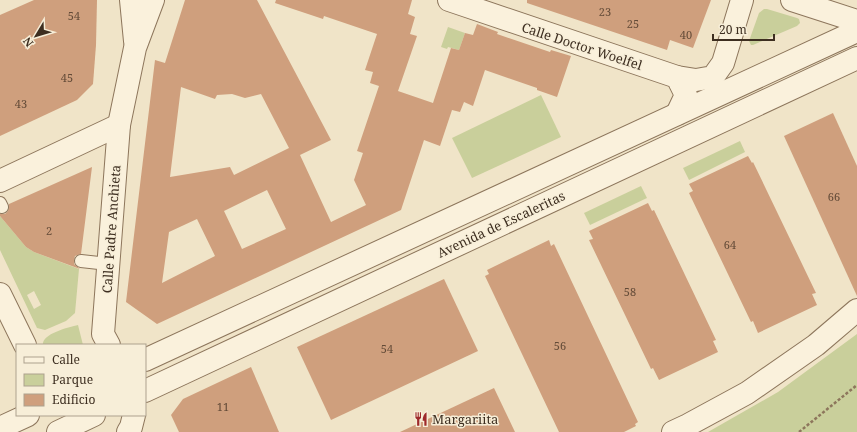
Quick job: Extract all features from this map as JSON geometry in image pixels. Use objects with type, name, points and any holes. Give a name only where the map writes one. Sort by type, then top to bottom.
[{"type":"street","points":[[131,0],[135,48]]},
{"type":"street","points":[[135,48],[153,0]]},
{"type":"street","name":"Calle Doctor Woelfel","points":[[449,0],[677,77],[696,80],[713,77],[723,63],[742,0]]},
{"type":"street","points":[[792,0],[857,21]]},
{"type":"street","name":"Avenida de Escaleritas","points":[[147,357],[857,31]]},
{"type":"street","name":"Calle Padre Anchieta","points":[[109,341],[108,264],[119,125],[135,48]]},
{"type":"street","name":"Avenida de Escaleritas","points":[[146,391],[857,58]]},
{"type":"street","points":[[677,77],[686,96],[677,114]]},
{"type":"street","points":[[0,181],[119,125]]},
{"type":"street","points":[[0,294],[25,344]]},
{"type":"street","points":[[672,432],[747,393],[816,346],[857,310]]},
{"type":"street","points":[[8,423],[26,416]]},
{"type":"street","points":[[64,427],[92,416]]},
{"type":"street","points":[[128,432],[134,416]]},
{"type":"lane","points":[[80,261],[108,264]]},
{"type":"path","points":[[800,432],[857,385]]},
{"type":"green space","points":[[764,9],[797,18],[799,19],[800,23],[797,26],[751,45],[749,41],[759,13]]},
{"type":"green space","points":[[448,27],[465,33],[459,50],[441,47]]},
{"type":"green space","points":[[541,95],[561,137],[472,178],[452,138]]},
{"type":"green space","points":[[740,141],[745,152],[689,180],[683,168]]},
{"type":"green space","points":[[641,186],[647,198],[590,225],[584,213]]},
{"type":"green space","points":[[0,216],[26,247],[34,252],[79,269],[75,313],[66,321],[45,330],[37,328],[0,250]],"holes":[[[34,291],[41,305],[34,309],[27,295]]]},
{"type":"green space","points":[[78,325],[83,344],[43,344],[46,338],[51,334],[62,329]]},
{"type":"green space","points":[[857,334],[857,432],[708,432],[778,392]]},
{"type":"building","points":[[34,0],[97,0],[93,84],[77,100],[0,136],[0,15]]},
{"type":"building","points":[[185,0],[257,0],[331,140],[300,155],[331,222],[366,205],[354,180],[363,153],[357,151],[379,86],[370,83],[373,72],[365,70],[377,34],[324,16],[323,19],[275,3],[276,0],[412,0],[408,14],[415,17],[410,34],[417,36],[398,91],[433,103],[451,48],[459,50],[465,33],[473,35],[477,24],[498,32],[497,34],[550,52],[551,50],[571,56],[557,97],[537,90],[537,88],[485,70],[473,106],[464,102],[460,112],[452,110],[440,146],[424,140],[401,210],[157,324],[126,302],[155,60],[165,63]],"holes":[[[181,87],[215,99],[217,95],[232,94],[245,98],[261,94],[289,148],[234,175],[230,167],[170,177]],[[267,190],[286,229],[242,249],[224,211]],[[197,219],[215,256],[162,283],[169,232]]]},
{"type":"building","points":[[527,0],[711,0],[693,48],[670,40],[667,50],[527,3]]},
{"type":"building","points":[[833,113],[857,166],[857,296],[784,136]]},
{"type":"building","points":[[748,156],[752,163],[753,162],[816,293],[812,294],[817,305],[758,333],[753,321],[751,322],[689,193],[693,191],[689,184]]},
{"type":"building","points":[[92,167],[81,254],[75,256],[74,260],[74,264],[80,269],[34,252],[26,247],[0,216],[0,214],[5,214],[8,211],[9,204]]},
{"type":"building","points":[[648,203],[652,211],[654,210],[716,340],[713,341],[718,352],[659,380],[653,368],[651,369],[589,240],[593,239],[589,231]]},
{"type":"building","points":[[549,240],[551,246],[554,244],[638,422],[635,424],[636,426],[624,432],[559,432],[485,276],[489,274],[487,270]]},
{"type":"building","points":[[444,279],[478,351],[331,420],[297,347]]},
{"type":"building","points":[[251,367],[279,432],[179,432],[171,415],[183,399]]},
{"type":"building","points":[[494,388],[515,432],[400,432]]},
{"type":"place","name":"Margariita","points":[[421,419]]}]
